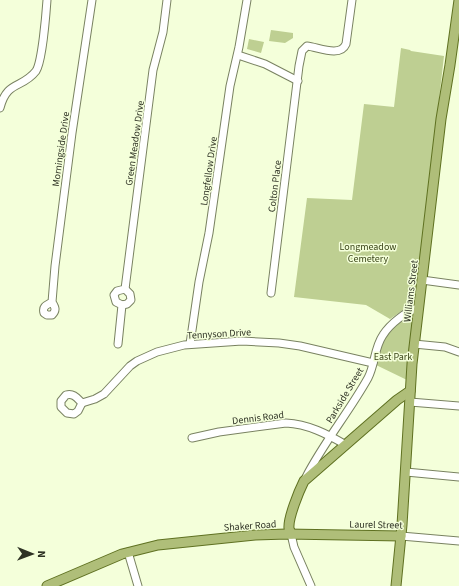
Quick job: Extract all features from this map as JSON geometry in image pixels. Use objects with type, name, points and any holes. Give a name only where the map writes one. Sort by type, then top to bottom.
[{"type":"main road","name":"Williams Street","points":[[396,586],[406,472],[414,344],[439,132],[450,71],[459,0]]},
{"type":"main road","name":"Shaker Road","points":[[47,586],[128,552],[158,545],[255,535],[291,534],[289,528],[290,522],[296,500],[304,481],[397,400],[410,391]]},
{"type":"main road","name":"Laurel Street","points":[[291,534],[401,536]]},
{"type":"street","points":[[0,108],[8,90],[29,77],[38,66],[47,0]]},
{"type":"street","name":"Morningside Drive","points":[[52,302],[70,140],[92,0]]},
{"type":"street","name":"Green Meadow Drive","points":[[125,289],[152,80],[163,32],[167,0]]},
{"type":"street","name":"Longfellow Drive","points":[[190,344],[199,282],[209,233],[230,86],[238,55],[247,0]]},
{"type":"street","name":"Colton Place","points":[[271,293],[301,54],[305,47],[311,46],[332,51],[339,51],[343,49],[346,44],[352,0]]},
{"type":"street","points":[[238,55],[265,64],[298,81]]},
{"type":"street","points":[[422,280],[459,285]]},
{"type":"street","name":"Green Meadow Drive","points":[[125,289],[130,294],[131,300],[122,305],[116,302],[114,295],[117,291],[125,289]]},
{"type":"street","name":"Green Meadow Drive","points":[[118,344],[122,305]]},
{"type":"street","name":"Parkside Street","points":[[304,481],[370,374],[379,344],[385,332],[411,310],[419,308]]},
{"type":"street","name":"Tennyson Drive","points":[[82,402],[95,399],[104,394],[137,360],[168,348],[190,344],[242,341],[278,343],[300,346],[373,362]]},
{"type":"street","points":[[414,344],[445,347],[459,352]]},
{"type":"street","points":[[410,402],[459,406]]},
{"type":"street","name":"Dennis Road","points":[[192,438],[219,432],[286,423],[304,426],[346,445]]},
{"type":"street","points":[[406,472],[459,477]]},
{"type":"street","points":[[291,534],[294,547],[311,586]]},
{"type":"street","name":"Laurel Street","points":[[401,536],[459,541]]},
{"type":"street","points":[[128,552],[138,586]]},
{"type":"green space","points":[[271,30],[293,33],[293,38],[285,43],[269,41]]},
{"type":"green space","points":[[249,39],[264,42],[261,53],[247,49]]},
{"type":"green space","name":"Longmeadow Cemetery","points":[[401,48],[444,56],[416,301],[390,319],[366,305],[294,297],[307,198],[352,200],[364,104],[394,107]]},
{"type":"green space","name":"East Park","points":[[411,312],[414,313],[407,380],[374,364],[386,333]]}]
